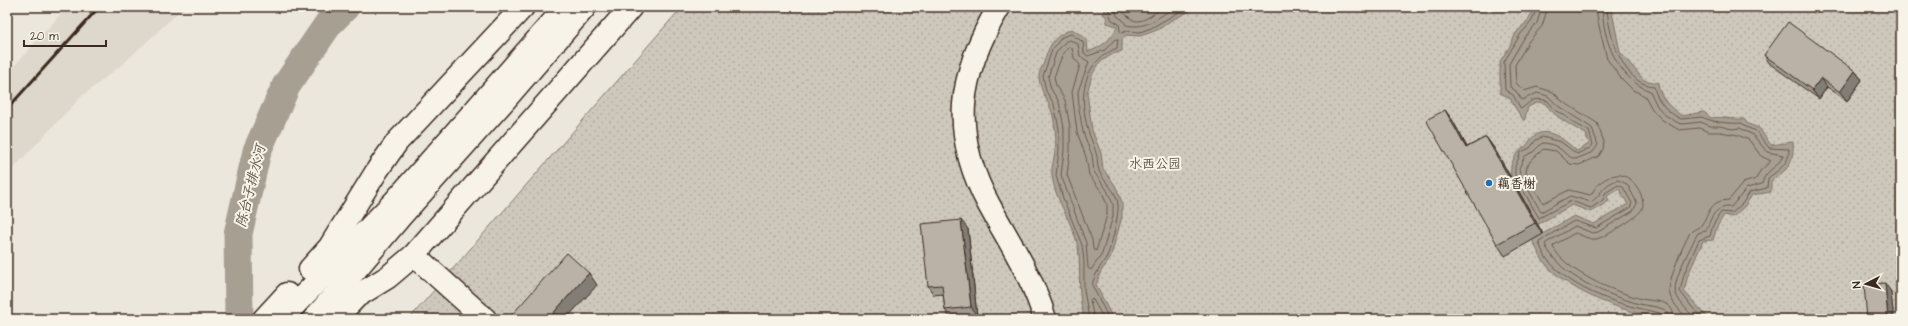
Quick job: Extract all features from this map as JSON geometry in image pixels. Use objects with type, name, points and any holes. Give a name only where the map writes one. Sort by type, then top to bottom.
[{"type":"street","points":[[281,319],[373,176],[397,142],[523,7]]},
{"type":"street","points":[[264,319],[394,202],[566,7]]},
{"type":"street","points":[[314,319],[401,216],[504,101],[585,7]]},
{"type":"street","points":[[335,319],[357,296],[388,277],[414,255],[632,7]]},
{"type":"street","points":[[999,7],[984,33],[972,63],[964,91],[964,126],[973,169],[989,205],[1016,249],[1035,291],[1045,319]]},
{"type":"street","points":[[414,255],[485,319]]},
{"type":"shaded area","points":[[67,7],[184,7],[124,63],[81,97],[7,175],[7,74]]},
{"type":"green space","name":"水西公园","points":[[682,7],[1901,7],[1901,319],[409,319]]},
{"type":"water","points":[[1106,7],[1198,7],[1152,32],[1140,36],[1126,35],[1122,40],[1122,51],[1113,54],[1100,62],[1092,75],[1087,93],[1092,130],[1101,153],[1103,169],[1115,185],[1122,202],[1122,217],[1110,259],[1101,271],[1096,285],[1113,319],[1085,319],[1082,310],[1080,292],[1078,247],[1076,238],[1060,203],[1054,185],[1052,167],[1056,148],[1056,138],[1053,116],[1041,87],[1039,76],[1047,52],[1052,43],[1065,32],[1072,29],[1087,39],[1088,52],[1102,45],[1109,39],[1117,26],[1107,23],[1107,17],[1103,14]]},
{"type":"water","points":[[1534,7],[1611,7],[1620,52],[1644,80],[1658,83],[1663,98],[1682,116],[1704,112],[1711,118],[1719,117],[1744,119],[1748,124],[1759,128],[1771,145],[1793,142],[1791,161],[1782,173],[1771,181],[1771,192],[1752,195],[1745,206],[1733,217],[1724,215],[1717,227],[1713,240],[1703,241],[1688,275],[1684,291],[1709,319],[1669,319],[1653,317],[1601,301],[1568,283],[1555,273],[1541,257],[1532,240],[1574,216],[1594,224],[1628,204],[1619,189],[1607,196],[1609,201],[1591,212],[1572,205],[1537,225],[1512,181],[1511,167],[1514,158],[1519,151],[1526,146],[1531,138],[1539,133],[1545,132],[1557,136],[1577,151],[1589,144],[1586,134],[1558,117],[1546,104],[1538,102],[1528,107],[1524,121],[1510,98],[1500,93],[1500,61],[1509,48],[1516,33],[1529,19]]},
{"type":"building","points":[[1788,22],[1855,71],[1840,92],[1821,78],[1812,90],[1764,55]]},
{"type":"building","name":"藕香榭","points":[[1445,110],[1466,148],[1486,137],[1535,223],[1497,244],[1426,120]]},
{"type":"building","points":[[961,220],[971,307],[945,310],[942,285],[928,286],[921,224]]},
{"type":"building","points":[[567,253],[589,273],[548,319],[508,319]]},
{"type":"building","points":[[1885,283],[1888,319],[1867,319],[1864,285]]},
{"type":"waterway","name":"陈台子排水河","points":[[239,319],[238,234],[257,151],[286,86],[329,23],[345,7]]},
{"type":"railway","points":[[7,109],[99,7]]},
{"type":"place","name":"藕香榭","points":[[1489,183]]}]
